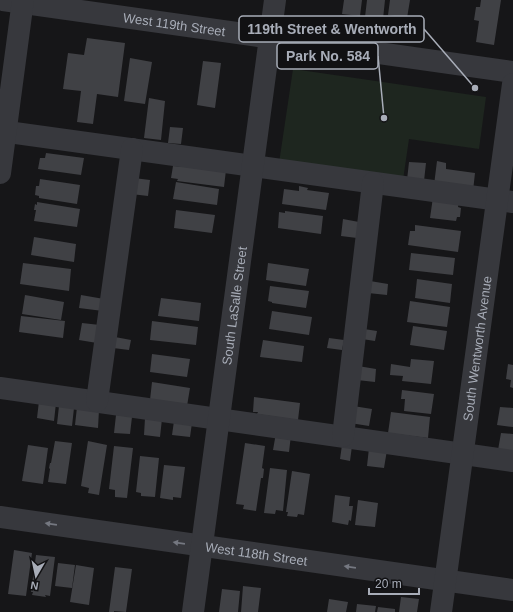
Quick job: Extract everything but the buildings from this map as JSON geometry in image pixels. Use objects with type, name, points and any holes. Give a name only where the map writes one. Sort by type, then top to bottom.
[{"type":"street","name":"South LaSalle Street","points":[[193,612],[275,0]]},
{"type":"street","name":"West 119th Street","points":[[16,1],[513,72]]},
{"type":"street","points":[[0,173],[16,1]]},
{"type":"street","name":"South Wentworth Avenue","points":[[441,612],[463,454],[505,200],[513,84]]},
{"type":"street","points":[[3,132],[505,200]]},
{"type":"street","points":[[97,402],[132,149]]},
{"type":"street","points":[[343,436],[373,183]]},
{"type":"street","points":[[0,388],[513,461]]},
{"type":"street","name":"West 118th Street","points":[[0,517],[513,590]]},
{"type":"shaded area","points":[[293,69],[486,97],[479,149],[409,139],[403,180],[279,163]]},
{"type":"place","name":"119th Street & Wentworth","points":[[475,88]]},
{"type":"place","name":"Park No. 584","points":[[384,118]]}]
